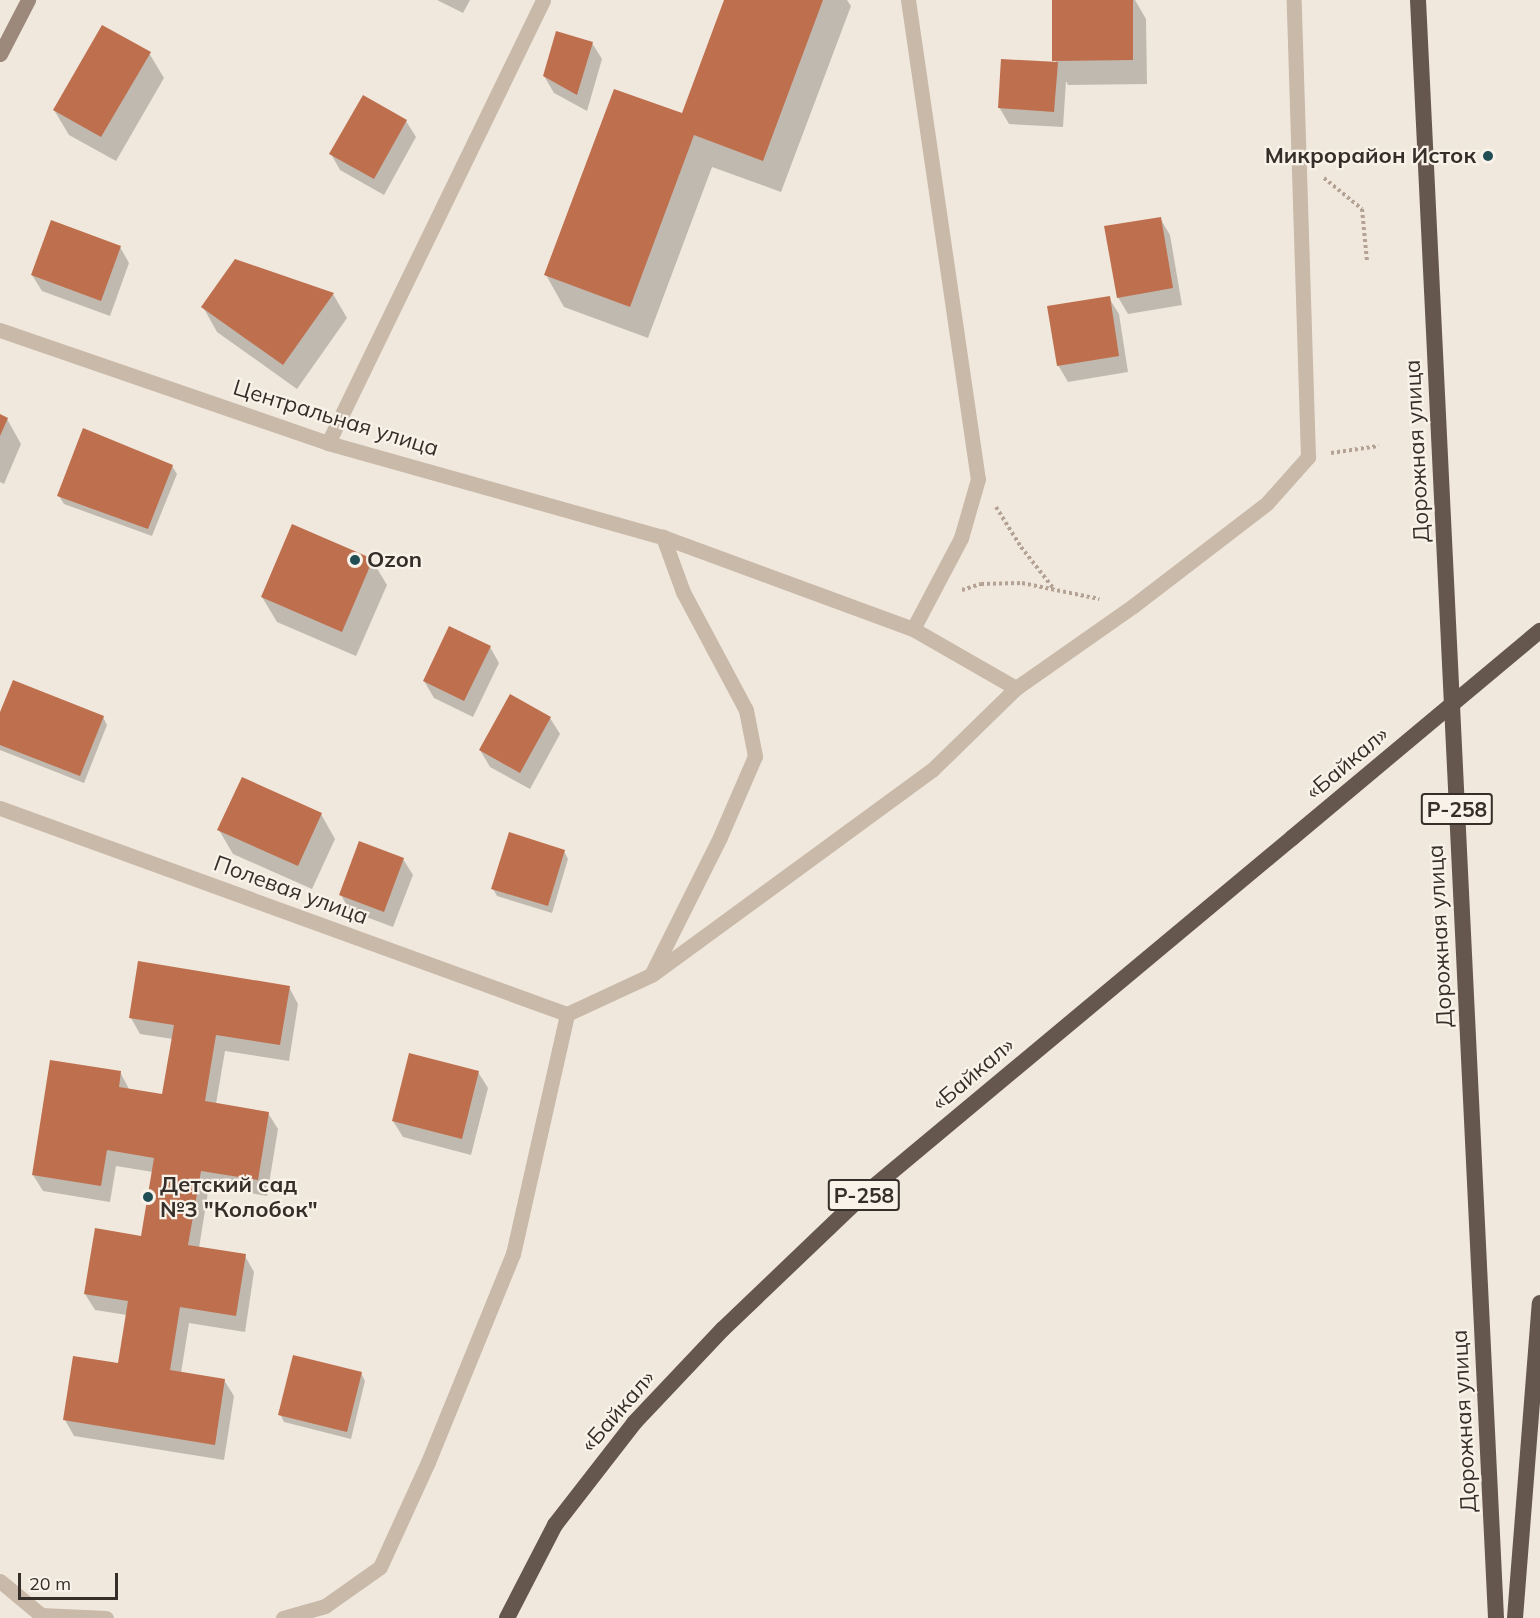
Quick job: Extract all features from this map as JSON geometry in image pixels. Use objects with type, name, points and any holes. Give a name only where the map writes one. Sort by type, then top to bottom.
[{"type":"highway","name":"Дорожная улица","points":[[1418,0],[1496,1618]]},
{"type":"highway","name":"«Байкал»","points":[[507,1618],[555,1525],[634,1423],[723,1329],[859,1199],[1540,631]]},
{"type":"highway","points":[[1515,1618],[1540,1303]]},
{"type":"main road","points":[[0,54],[28,0]]},
{"type":"street","points":[[328,443],[543,0]]},
{"type":"street","points":[[908,0],[978,478],[961,538],[913,629]]},
{"type":"street","points":[[283,1618],[325,1606],[380,1567],[428,1462],[513,1254],[567,1014],[651,975],[932,770],[1016,688],[1132,606],[1267,503],[1308,457],[1294,0]]},
{"type":"street","name":"Центральная улица","points":[[0,330],[328,443],[663,537],[913,629],[1016,688]]},
{"type":"street","points":[[651,975],[720,837],[755,756],[746,710],[683,592],[663,537]]},
{"type":"street","name":"Полевая улица","points":[[0,808],[567,1014]]},
{"type":"street","points":[[0,1581],[41,1615],[106,1618]]},
{"type":"path","points":[[1299,158],[1362,208],[1367,261]]},
{"type":"path","points":[[1308,457],[1378,446]]},
{"type":"path","points":[[978,478],[1021,547],[1054,590]]},
{"type":"path","points":[[926,601],[981,584],[1022,583],[1132,606]]},
{"type":"building","points":[[724,0],[823,0],[763,161],[694,135],[630,307],[544,275],[614,89],[682,113]]},
{"type":"building","points":[[1052,0],[1133,0],[1133,60],[1052,61]]},
{"type":"building","points":[[102,25],[151,52],[101,137],[53,110]]},
{"type":"building","points":[[556,31],[593,42],[577,95],[543,76]]},
{"type":"building","points":[[1001,59],[1058,62],[1054,112],[998,108]]},
{"type":"building","points":[[363,95],[407,120],[374,179],[329,154]]},
{"type":"building","points":[[1161,217],[1173,288],[1117,298],[1104,226]]},
{"type":"building","points":[[51,220],[121,246],[101,301],[31,275]]},
{"type":"building","points":[[235,259],[334,293],[283,365],[201,307]]},
{"type":"building","points":[[1110,296],[1119,356],[1057,366],[1047,306]]},
{"type":"building","points":[[0,414],[8,418],[0,436]]},
{"type":"building","points":[[83,428],[173,465],[148,529],[57,496]]},
{"type":"building","points":[[292,524],[373,559],[342,632],[261,597]]},
{"type":"building","points":[[449,626],[491,646],[464,701],[423,681]]},
{"type":"building","points":[[13,680],[104,716],[80,776],[0,745],[0,712]]},
{"type":"building","points":[[510,694],[551,717],[520,773],[479,750]]},
{"type":"building","points":[[242,777],[322,813],[298,866],[217,830]]},
{"type":"building","points":[[509,832],[565,850],[548,906],[491,889]]},
{"type":"building","points":[[359,841],[404,858],[384,912],[339,895]]},
{"type":"building","points":[[138,961],[290,986],[280,1045],[216,1035],[205,1101],[269,1112],[258,1180],[201,1171],[188,1245],[246,1254],[236,1316],[180,1307],[170,1370],[225,1379],[215,1445],[63,1420],[73,1356],[118,1363],[128,1301],[84,1294],[95,1228],[141,1236],[154,1158],[107,1150],[101,1186],[32,1175],[50,1060],[121,1071],[119,1087],[162,1094],[174,1025],[129,1018]]},
{"type":"building","points":[[409,1053],[479,1071],[462,1139],[392,1121]]},
{"type":"building","points":[[293,1355],[362,1372],[347,1432],[278,1415]]},
{"type":"place","name":"Микрорайон Исток","points":[[1488,156]]},
{"type":"place","name":"Ozon","points":[[355,560]]},
{"type":"place","name":"Детский сад №3 \"Колобок\"","points":[[148,1197]]}]
